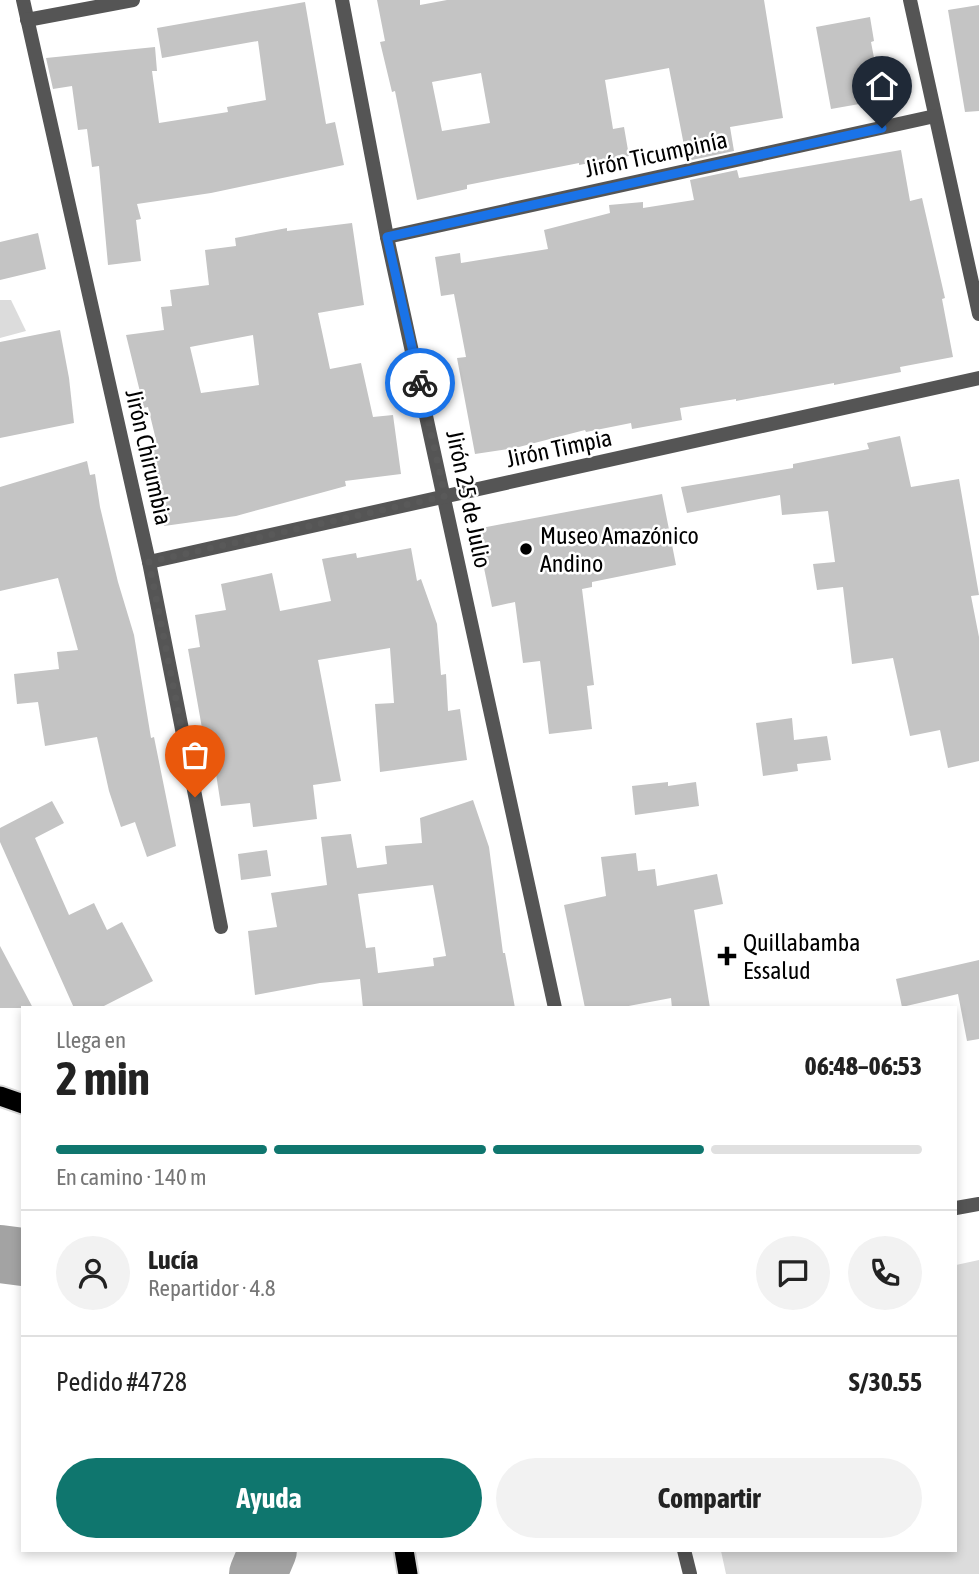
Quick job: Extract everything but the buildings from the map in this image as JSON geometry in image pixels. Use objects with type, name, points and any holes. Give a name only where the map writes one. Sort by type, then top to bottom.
[{"type":"highway","points":[[0,1096],[21,1103]]},
{"type":"highway","points":[[404,1552],[408,1574]]},
{"type":"street","name":"Jirón Chirumbia","points":[[23,0],[149,562],[221,927]]},
{"type":"street","points":[[27,20],[133,0]]},
{"type":"street","name":"Jirón 25 de Julio","points":[[342,0],[387,237],[555,1006]]},
{"type":"street","points":[[910,0],[979,314]]},
{"type":"street","name":"Jirón Ticumpinía","points":[[387,237],[934,117]]},
{"type":"street","name":"Jirón Timpia","points":[[149,562],[979,378]]},
{"type":"street","points":[[957,1208],[979,1204]]},
{"type":"street","points":[[684,1552],[690,1574]]},
{"type":"shaded area","points":[[0,300],[11,300],[26,331],[0,338]]},
{"type":"shaded area","points":[[979,1260],[979,1574],[726,1574],[721,1552],[957,1552],[957,1265]]},
{"type":"waterway","points":[[0,1254],[21,1257]]},
{"type":"waterway","points":[[258,1574],[267,1552]]},
{"type":"way so far","points":[[195,797],[149,562],[445,496],[420,383]]},
{"type":"place","name":"Museo Amazónico Andino","points":[[526,549]]},
{"type":"place","name":"Quillabamba Essalud","points":[[727,956]]},
{"type":"route","points":[[420,383],[387,237],[882,128]]}]
